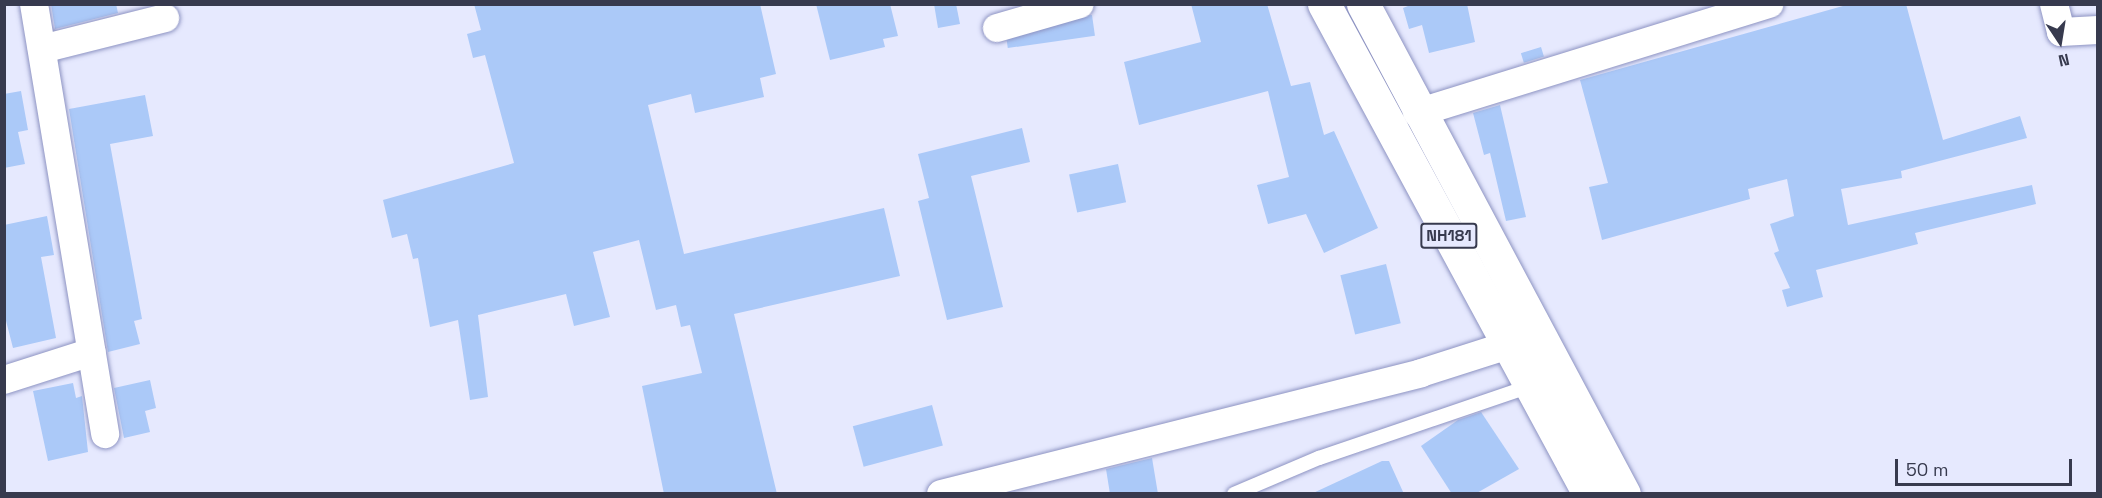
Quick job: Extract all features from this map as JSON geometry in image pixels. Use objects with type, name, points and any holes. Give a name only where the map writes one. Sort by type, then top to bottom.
[{"type":"highway","name":"NH181","points":[[1324,4],[1510,349],[1532,385],[1588,470],[1624,494]]},
{"type":"highway","name":"NH181","points":[[1363,4],[1417,113],[1539,334],[1588,470]]},
{"type":"street","points":[[34,4],[105,434]]},
{"type":"street","points":[[997,28],[1080,4]]},
{"type":"street","points":[[1417,113],[1770,4]]},
{"type":"street","points":[[2054,4],[2061,32],[2097,30]]},
{"type":"street","points":[[42,49],[165,18]]},
{"type":"street","points":[[941,494],[1510,349],[1539,334]]},
{"type":"street","points":[[4,380],[92,352]]},
{"type":"lane","points":[[1234,494],[1319,458],[1532,385]]},
{"type":"building","points":[[51,4],[116,4],[118,13],[55,29]]},
{"type":"building","points":[[474,4],[760,4],[776,74],[760,78],[764,97],[695,113],[691,94],[648,105],[684,254],[884,208],[900,276],[734,314],[777,494],[664,494],[642,386],[702,373],[690,325],[681,327],[676,305],[656,310],[639,240],[593,252],[610,317],[574,326],[566,294],[478,315],[488,397],[470,400],[458,320],[430,327],[418,258],[413,259],[407,234],[392,238],[383,200],[514,163],[485,55],[473,58],[467,34],[481,30]]},
{"type":"building","points":[[816,4],[890,4],[898,36],[883,39],[885,47],[830,60]]},
{"type":"building","points":[[934,4],[956,4],[960,24],[938,28]]},
{"type":"building","points":[[1191,4],[1267,4],[1291,86],[1310,82],[1324,135],[1334,131],[1378,228],[1324,253],[1306,214],[1268,224],[1257,185],[1289,177],[1268,91],[1139,125],[1124,62],[1201,42]]},
{"type":"building","points":[[1413,4],[1467,4],[1475,42],[1429,53],[1422,25],[1409,29],[1403,8]]},
{"type":"building","points":[[1850,4],[1906,4],[1943,140],[2020,116],[2027,138],[1901,171],[1902,178],[1841,189],[1848,225],[2032,185],[2036,204],[1915,233],[1918,244],[1816,270],[1823,297],[1787,307],[1782,290],[1790,288],[1774,253],[1779,251],[1770,224],[1794,216],[1787,179],[1748,189],[1750,199],[1602,240],[1589,187],[1608,183],[1580,80]]},
{"type":"building","points":[[1092,15],[1095,36],[1008,48],[1005,27]]},
{"type":"building","points":[[1541,47],[1544,57],[1524,63],[1521,53]]},
{"type":"building","points":[[21,91],[28,130],[18,132],[25,164],[4,168],[4,94]]},
{"type":"building","points":[[145,95],[153,136],[110,144],[142,319],[134,321],[140,344],[108,352],[69,109]]},
{"type":"building","points":[[1500,105],[1526,217],[1506,221],[1490,153],[1484,155],[1473,113]]},
{"type":"building","points":[[1022,128],[1030,162],[971,176],[1003,307],[947,320],[918,201],[929,198],[918,154]]},
{"type":"building","points":[[1118,164],[1126,202],[1077,213],[1069,174]]},
{"type":"building","points":[[47,216],[54,255],[41,257],[56,338],[13,348],[4,313],[4,225]]},
{"type":"building","points":[[1386,264],[1401,323],[1355,335],[1340,275]]},
{"type":"building","points":[[150,380],[156,408],[145,411],[150,432],[124,438],[114,388]]},
{"type":"building","points":[[73,383],[76,398],[82,396],[88,452],[48,461],[33,391]]},
{"type":"building","points":[[932,405],[943,446],[864,467],[853,426]]},
{"type":"building","points":[[1481,412],[1519,469],[1475,494],[1452,494],[1421,446],[1458,420]]},
{"type":"building","points":[[1152,458],[1158,494],[1110,494],[1106,469]]},
{"type":"building","points":[[1382,461],[1389,461],[1404,494],[1311,494]]}]
